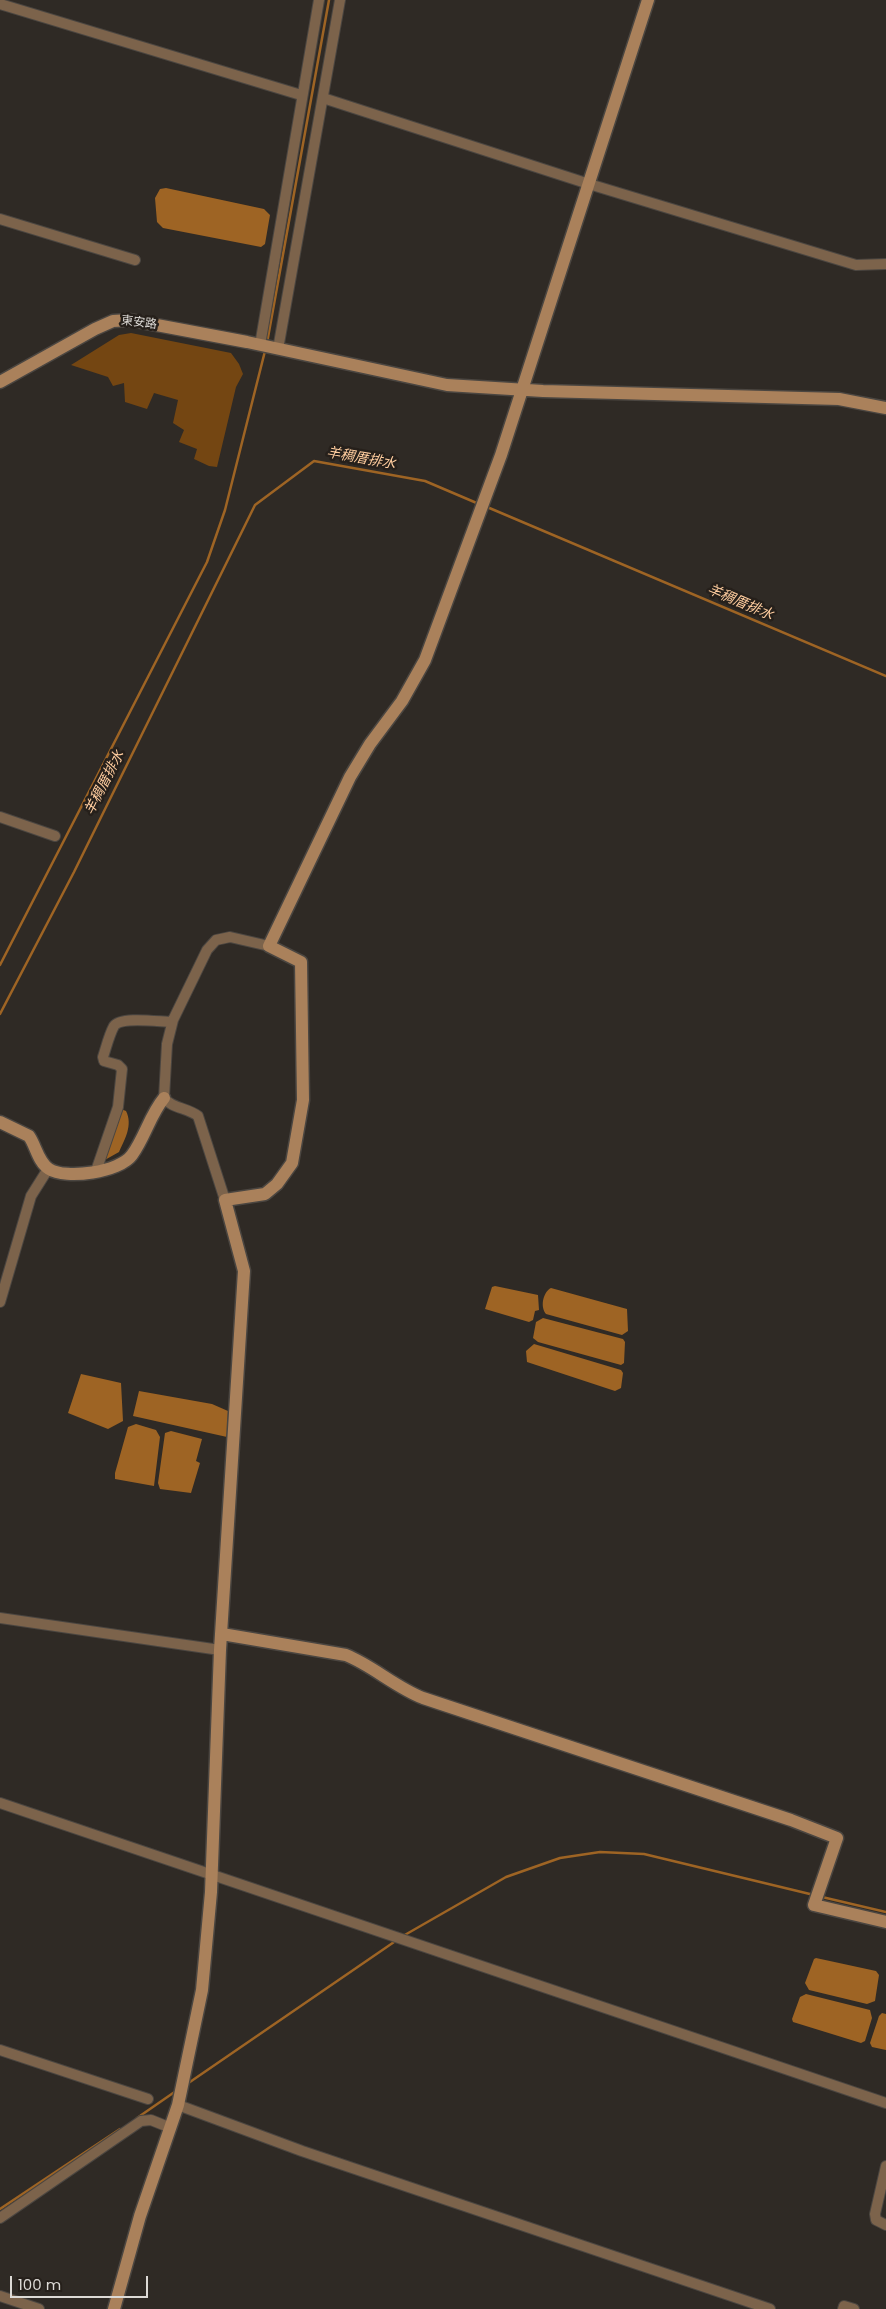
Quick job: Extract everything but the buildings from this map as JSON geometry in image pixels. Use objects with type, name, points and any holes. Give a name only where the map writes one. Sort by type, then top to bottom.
[{"type":"street","points":[[268,347],[302,94],[319,0]]},
{"type":"street","points":[[268,347],[323,98],[340,0]]},
{"type":"street","points":[[269,946],[350,778],[370,744],[402,701],[425,660],[502,455],[648,0]]},
{"type":"street","points":[[0,4],[302,94]]},
{"type":"street","points":[[323,98],[589,184],[856,265],[886,264]]},
{"type":"street","points":[[0,219],[135,260]]},
{"type":"street","name":"東安路","points":[[0,382],[113,321],[130,320],[447,385],[522,388],[543,391],[839,399],[886,408]]},
{"type":"street","points":[[0,817],[56,836]]},
{"type":"street","points":[[114,2309],[140,2216],[171,2128],[178,2102],[202,1990],[212,1874],[220,1650],[244,1271],[225,1200],[198,1116],[192,1111],[167,1103],[164,1098],[167,1044],[172,1022],[207,950],[216,940],[230,937],[269,946],[302,962],[303,1100],[292,1163],[278,1184],[265,1194],[225,1200]]},
{"type":"street","points":[[96,1171],[121,1094],[122,1069],[104,1061],[103,1057],[114,1027],[118,1022],[129,1020],[172,1022]]},
{"type":"street","points":[[0,1122],[29,1136],[38,1156],[48,1168],[66,1175],[96,1171],[112,1167],[131,1157],[156,1107],[164,1098]]},
{"type":"street","points":[[0,1302],[31,1196],[48,1168]]},
{"type":"street","points":[[0,1618],[220,1650]]},
{"type":"street","points":[[222,1634],[346,1655],[362,1662],[403,1690],[423,1698],[791,1820],[837,1838],[814,1905],[886,1922]]},
{"type":"street","points":[[0,1803],[411,1940],[886,2103]]},
{"type":"street","points":[[0,2050],[148,2099]]},
{"type":"street","points":[[178,2102],[302,2151],[770,2309]]},
{"type":"street","points":[[0,2218],[141,2121],[151,2120],[171,2128]]},
{"type":"street","points":[[886,2166],[875,2214],[876,2220],[886,2226]]},
{"type":"street","points":[[0,2296],[39,2309]]},
{"type":"street","points":[[843,2309],[844,2306],[854,2309]]},
{"type":"shaded area","points":[[166,188],[264,209],[270,215],[265,244],[261,247],[163,228],[157,222],[155,198],[160,189]]},
{"type":"shaded area","points":[[131,333],[231,353],[239,364],[243,374],[236,387],[217,467],[209,466],[194,459],[197,449],[179,442],[184,430],[173,423],[178,400],[154,393],[147,409],[125,402],[124,383],[113,386],[108,377],[71,365],[119,335]]},
{"type":"shaded area","points":[[121,1109],[126,1111],[129,1121],[126,1137],[119,1152],[103,1161]]},
{"type":"shaded area","points":[[492,1287],[538,1295],[539,1310],[535,1311],[533,1320],[529,1322],[485,1309]]},
{"type":"shaded area","points":[[551,1288],[627,1309],[628,1331],[622,1335],[546,1314],[543,1308],[543,1300]]},
{"type":"shaded area","points":[[543,1318],[623,1339],[625,1342],[624,1363],[621,1365],[538,1342],[533,1338],[536,1322]]},
{"type":"shaded area","points":[[534,1344],[621,1370],[623,1373],[621,1388],[615,1391],[527,1362],[526,1351]]},
{"type":"shaded area","points":[[81,1374],[121,1383],[123,1421],[108,1429],[68,1413]]},
{"type":"shaded area","points":[[139,1391],[212,1404],[228,1411],[227,1437],[133,1416]]},
{"type":"shaded area","points":[[136,1424],[156,1430],[160,1437],[154,1486],[115,1479],[128,1427]]},
{"type":"shaded area","points":[[171,1431],[202,1439],[196,1461],[200,1463],[191,1493],[160,1489],[158,1483],[165,1433]]},
{"type":"shaded area","points":[[816,1958],[876,1971],[879,1975],[875,2001],[867,2004],[809,1990],[805,1983]]},
{"type":"shaded area","points":[[806,1994],[870,2010],[872,2018],[865,2041],[861,2043],[793,2022],[792,2019],[800,1997]]},
{"type":"shaded area","points":[[882,2013],[886,2014],[886,2050],[872,2047],[870,2043],[879,2016]]},
{"type":"waterway","points":[[267,343],[329,0]]},
{"type":"waterway","points":[[0,965],[207,562],[225,510],[265,351]]},
{"type":"waterway","name":"羊稠厝排水","points":[[0,1014],[74,872],[255,505],[314,461],[425,481],[479,504]]},
{"type":"waterway","name":"羊稠厝排水","points":[[487,507],[886,676]]},
{"type":"waterway","points":[[403,1936],[506,1877],[560,1858],[600,1852],[644,1854],[814,1895]]},
{"type":"waterway","points":[[822,1897],[886,1912]]},
{"type":"waterway","points":[[187,2084],[397,1940]]},
{"type":"waterway","points":[[137,2118],[176,2091]]},
{"type":"waterway","points":[[0,2209],[120,2129]]}]
